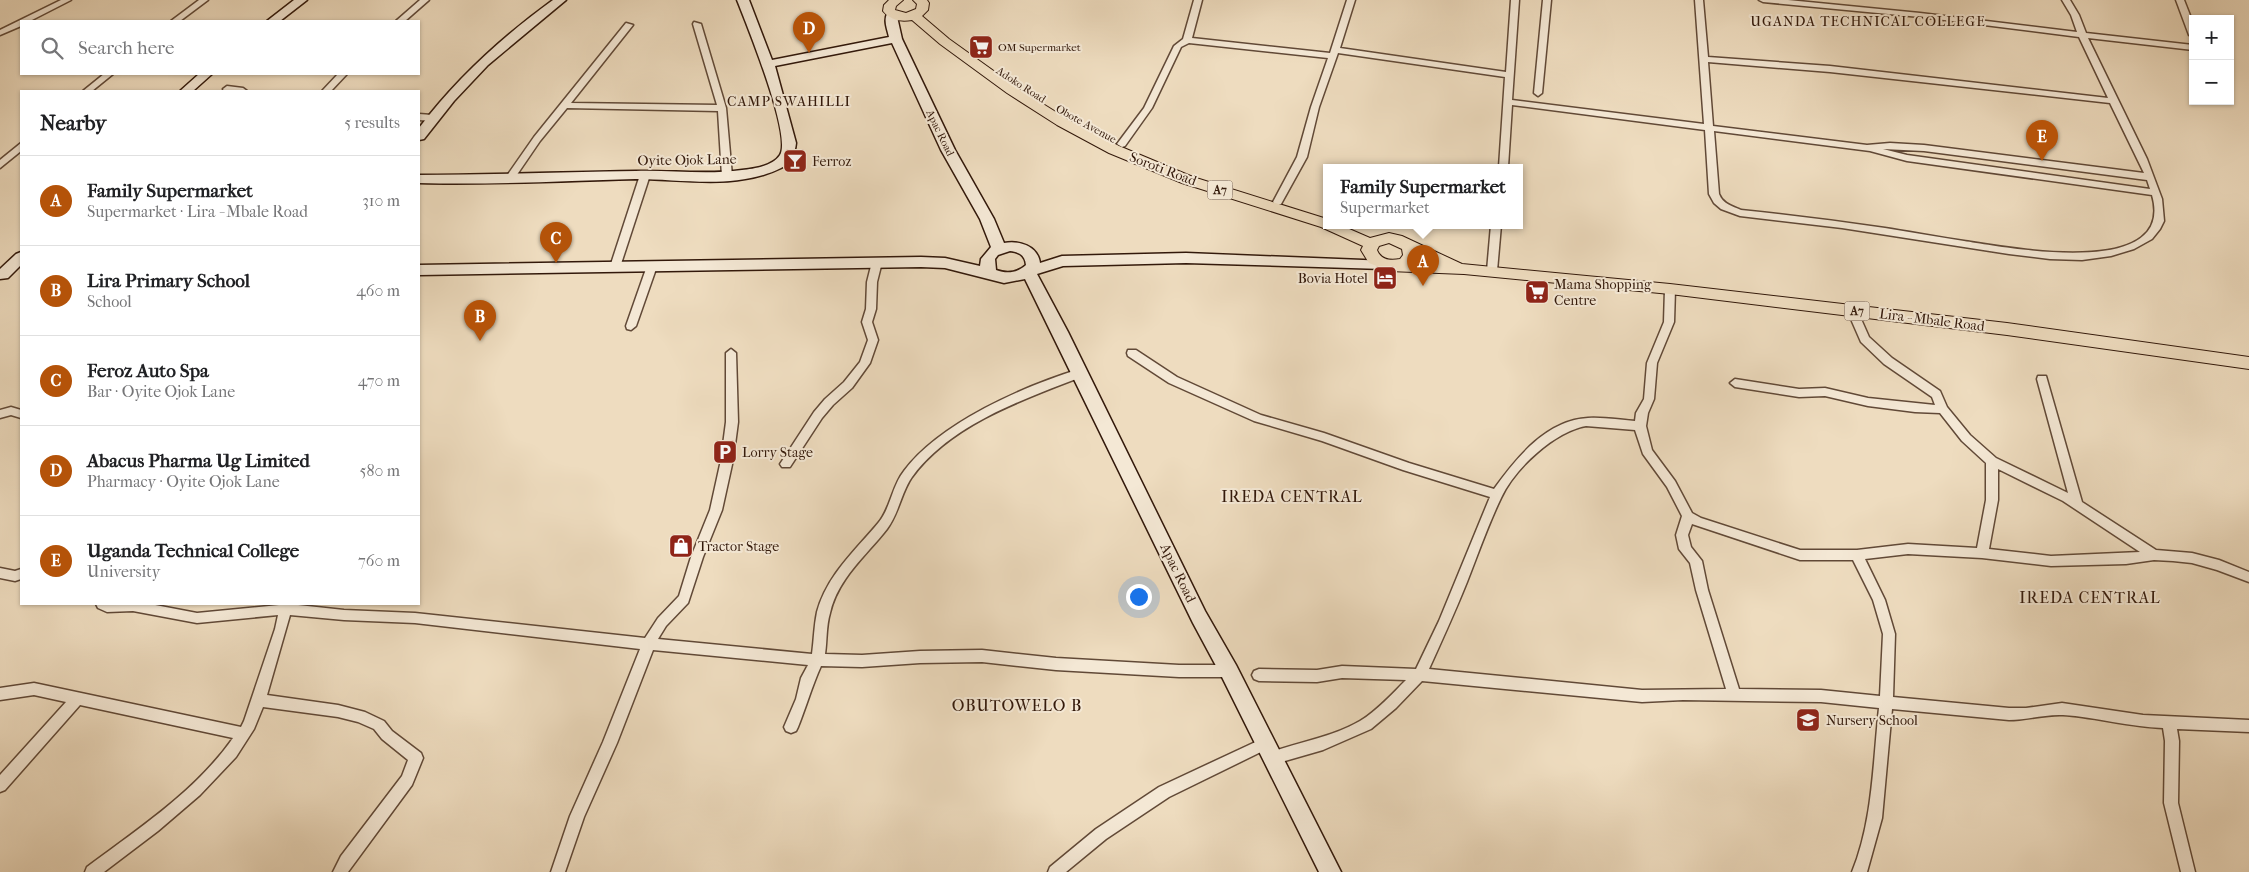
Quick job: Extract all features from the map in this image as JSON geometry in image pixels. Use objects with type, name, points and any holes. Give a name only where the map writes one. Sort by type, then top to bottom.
[{"type":"main road","name":"A7","points":[[891,5],[902,17],[920,5]]},
{"type":"main road","name":"Apac Road","points":[[891,5],[891,20],[896,39],[948,150],[987,219],[995,251]]},
{"type":"main road","name":"Adoko Road","points":[[920,5],[927,27],[988,74],[1046,106]]},
{"type":"main road","name":"Obote Avenue","points":[[1046,106],[1118,147]]},
{"type":"main road","name":"Soroti Road","points":[[1118,147],[1175,168],[1323,217]]},
{"type":"main road","name":"Soroti Road","points":[[1118,147],[1169,174],[1323,224]]},
{"type":"main road","name":"A7","points":[[1354,229],[1374,244]]},
{"type":"main road","name":"A7","points":[[1374,244],[1395,239],[1464,269]]},
{"type":"main road","points":[[1400,265],[1409,260],[1411,256],[1411,251],[1405,243]]},
{"type":"main road","name":"A7","points":[[1374,244],[1373,258],[1383,264],[1464,269]]},
{"type":"main road","name":"Lira - Mbale Road","points":[[1464,269],[1670,288],[2007,329],[2249,363]]},
{"type":"main road","points":[[1,275],[20,275]]},
{"type":"street","points":[[25,20],[67,0]]},
{"type":"street","points":[[176,20],[204,0]]},
{"type":"street","points":[[274,20],[301,0]]},
{"type":"street","points":[[401,20],[425,0]]},
{"type":"street","points":[[420,135],[432,118],[505,42],[560,0]]},
{"type":"street","name":"Oyite Ojok Lane","points":[[420,179],[509,180],[645,175],[727,176],[756,172],[777,166],[788,156],[790,143],[768,64],[743,0]]},
{"type":"street","points":[[1118,147],[1148,108],[1178,46],[1186,40],[1198,0]]},
{"type":"street","points":[[1278,202],[1302,157],[1315,107],[1351,0]]},
{"type":"street","points":[[1503,164],[1515,0]]},
{"type":"street","points":[[1538,93],[1547,0]]},
{"type":"street","points":[[1699,0],[1714,194],[1717,201],[1724,207],[1740,213],[1855,226],[1962,245],[2062,256],[2090,256],[2122,250],[2144,238],[2156,227],[2160,213],[2156,193],[2149,177],[2082,33],[2074,9],[2066,0]]},
{"type":"street","points":[[1763,0],[2082,33],[2189,48]]},
{"type":"street","points":[[2180,0],[2189,24]]},
{"type":"street","points":[[0,32],[20,22]]},
{"type":"street","points":[[697,24],[722,108],[727,176]]},
{"type":"street","points":[[509,180],[536,139],[629,25]]},
{"type":"street","points":[[768,64],[896,39]]},
{"type":"street","points":[[1186,40],[1334,53],[1510,74]]},
{"type":"street","points":[[1704,58],[1830,69],[2113,101]]},
{"type":"street","points":[[88,90],[108,75]]},
{"type":"street","points":[[187,90],[205,75]]},
{"type":"street","points":[[327,90],[342,75]]},
{"type":"street","points":[[227,89],[235,90]]},
{"type":"street","points":[[1508,102],[1867,148],[1907,158],[2156,193]]},
{"type":"street","points":[[564,105],[722,108]]},
{"type":"street","points":[[420,117],[432,118]]},
{"type":"street","points":[[1867,148],[1890,146],[1924,148],[2149,177]]},
{"type":"street","points":[[0,165],[20,147]]},
{"type":"street","points":[[614,267],[645,175]]},
{"type":"street","points":[[1492,271],[1496,229]]},
{"type":"street","points":[[1331,262],[1374,244]]},
{"type":"street","points":[[945,263],[1014,246],[1062,261]]},
{"type":"street","points":[[991,273],[986,263],[995,251]]},
{"type":"street","points":[[1027,273],[1033,261],[1028,251]]},
{"type":"street","points":[[1,275],[20,258]]},
{"type":"street","points":[[420,270],[877,262],[945,263],[991,273],[1004,278],[1012,278],[1062,261],[1186,258],[1383,264]]},
{"type":"street","points":[[786,464],[818,415],[848,385],[865,363],[873,340],[867,322],[871,309],[872,282],[877,262]]},
{"type":"street","points":[[631,326],[652,266]]},
{"type":"street","name":"Apac Road","points":[[1027,273],[1080,373],[1199,617],[1229,670],[1267,751],[1330,872]]},
{"type":"street","points":[[1670,288],[1669,322],[1652,363],[1649,399],[1642,414],[1640,426],[1647,451],[1671,484],[1688,516],[1697,521],[1795,554],[1811,556],[1857,555],[1908,549],[1982,553],[2051,561],[2126,559],[2154,555],[2192,558],[2219,565],[2249,577]]},
{"type":"street","points":[[1852,310],[1865,339],[1888,361],[1936,394],[1943,409],[1966,438],[1992,461],[2045,486],[2154,555]]},
{"type":"street","points":[[558,872],[578,816],[610,743],[649,643],[662,622],[684,598],[697,557],[716,510],[727,460],[732,422],[731,353]]},
{"type":"street","points":[[1132,353],[1173,380],[1258,418],[1305,431],[1398,464],[1497,494]]},
{"type":"street","points":[[790,727],[817,660],[824,610],[835,581],[843,568],[890,516],[906,476],[930,450],[1000,406],[1080,373]]},
{"type":"street","points":[[2042,379],[2077,505]]},
{"type":"street","points":[[1734,384],[1800,393],[1825,392],[1868,402],[1914,408],[1943,409]]},
{"type":"street","points":[[0,414],[11,411],[20,414]]},
{"type":"street","points":[[1055,872],[1102,834],[1164,792],[1267,751],[1323,744],[1366,725],[1391,704],[1420,674],[1445,621],[1497,494],[1506,480],[1539,444],[1565,427],[1586,422],[1640,426]]},
{"type":"street","points":[[1982,553],[1992,500],[1992,461]]},
{"type":"street","points":[[1688,516],[1682,535],[1685,549],[1696,561],[1702,590],[1707,600],[1734,694]]},
{"type":"street","points":[[1857,555],[1879,600],[1889,634],[1886,701],[1875,818],[1863,864],[1859,872]]},
{"type":"street","points":[[0,573],[15,576],[20,574]]},
{"type":"street","points":[[104,605],[107,607],[133,606],[197,618],[284,606],[344,615],[415,618],[740,654],[817,660],[862,661],[920,657],[982,656],[1056,664],[1179,671],[1229,670]]},
{"type":"street","points":[[92,872],[173,810],[227,757],[244,734],[258,700],[284,606]]},
{"type":"street","points":[[1259,675],[1317,676],[1342,672],[1420,674],[1529,683],[1642,696],[1734,694],[1821,696],[2009,714],[2026,714],[2062,709],[2143,721],[2249,726]]},
{"type":"street","points":[[0,694],[34,689],[244,734]]},
{"type":"street","points":[[0,785],[76,699]]},
{"type":"street","points":[[258,700],[338,711],[360,716],[379,725],[387,735],[416,758],[407,780],[346,861],[340,872]]},
{"type":"street","points":[[2169,723],[2172,741],[2171,803],[2188,872]]},
{"type":"place","name":"OM Supermarket","points":[[981,47]]},
{"type":"place","name":"Abacus Pharma Ug Limited","points":[[809,53]]},
{"type":"place","name":"Ferroz","points":[[795,161]]},
{"type":"place","name":"Uganda Technical College","points":[[2042,161]]},
{"type":"place","name":"Feroz Auto Spa","points":[[556,263]]},
{"type":"place","name":"Bovia Hotel","points":[[1385,278]]},
{"type":"place","name":"Family Supermarket","points":[[1423,286]]},
{"type":"place","name":"Mama Shopping Centre","points":[[1537,292]]},
{"type":"place","name":"Lira Primary School","points":[[480,341]]},
{"type":"place","name":"Lorry Stage","points":[[725,452]]},
{"type":"place","name":"Tractor Stage","points":[[681,546]]},
{"type":"place","name":"Nursery School","points":[[1808,720]]},
{"type":"district","name":"UGANDA TECHNICAL COLLEGE","points":[[1868,21]]},
{"type":"district","name":"CAMP SWAHILLI","points":[[789,101]]},
{"type":"district","name":"IREDA CENTRAL","points":[[1292,496]]},
{"type":"district","name":"IREDA CENTRAL","points":[[2090,597]]},
{"type":"district","name":"OBUTOWELO B","points":[[1017,705]]}]
